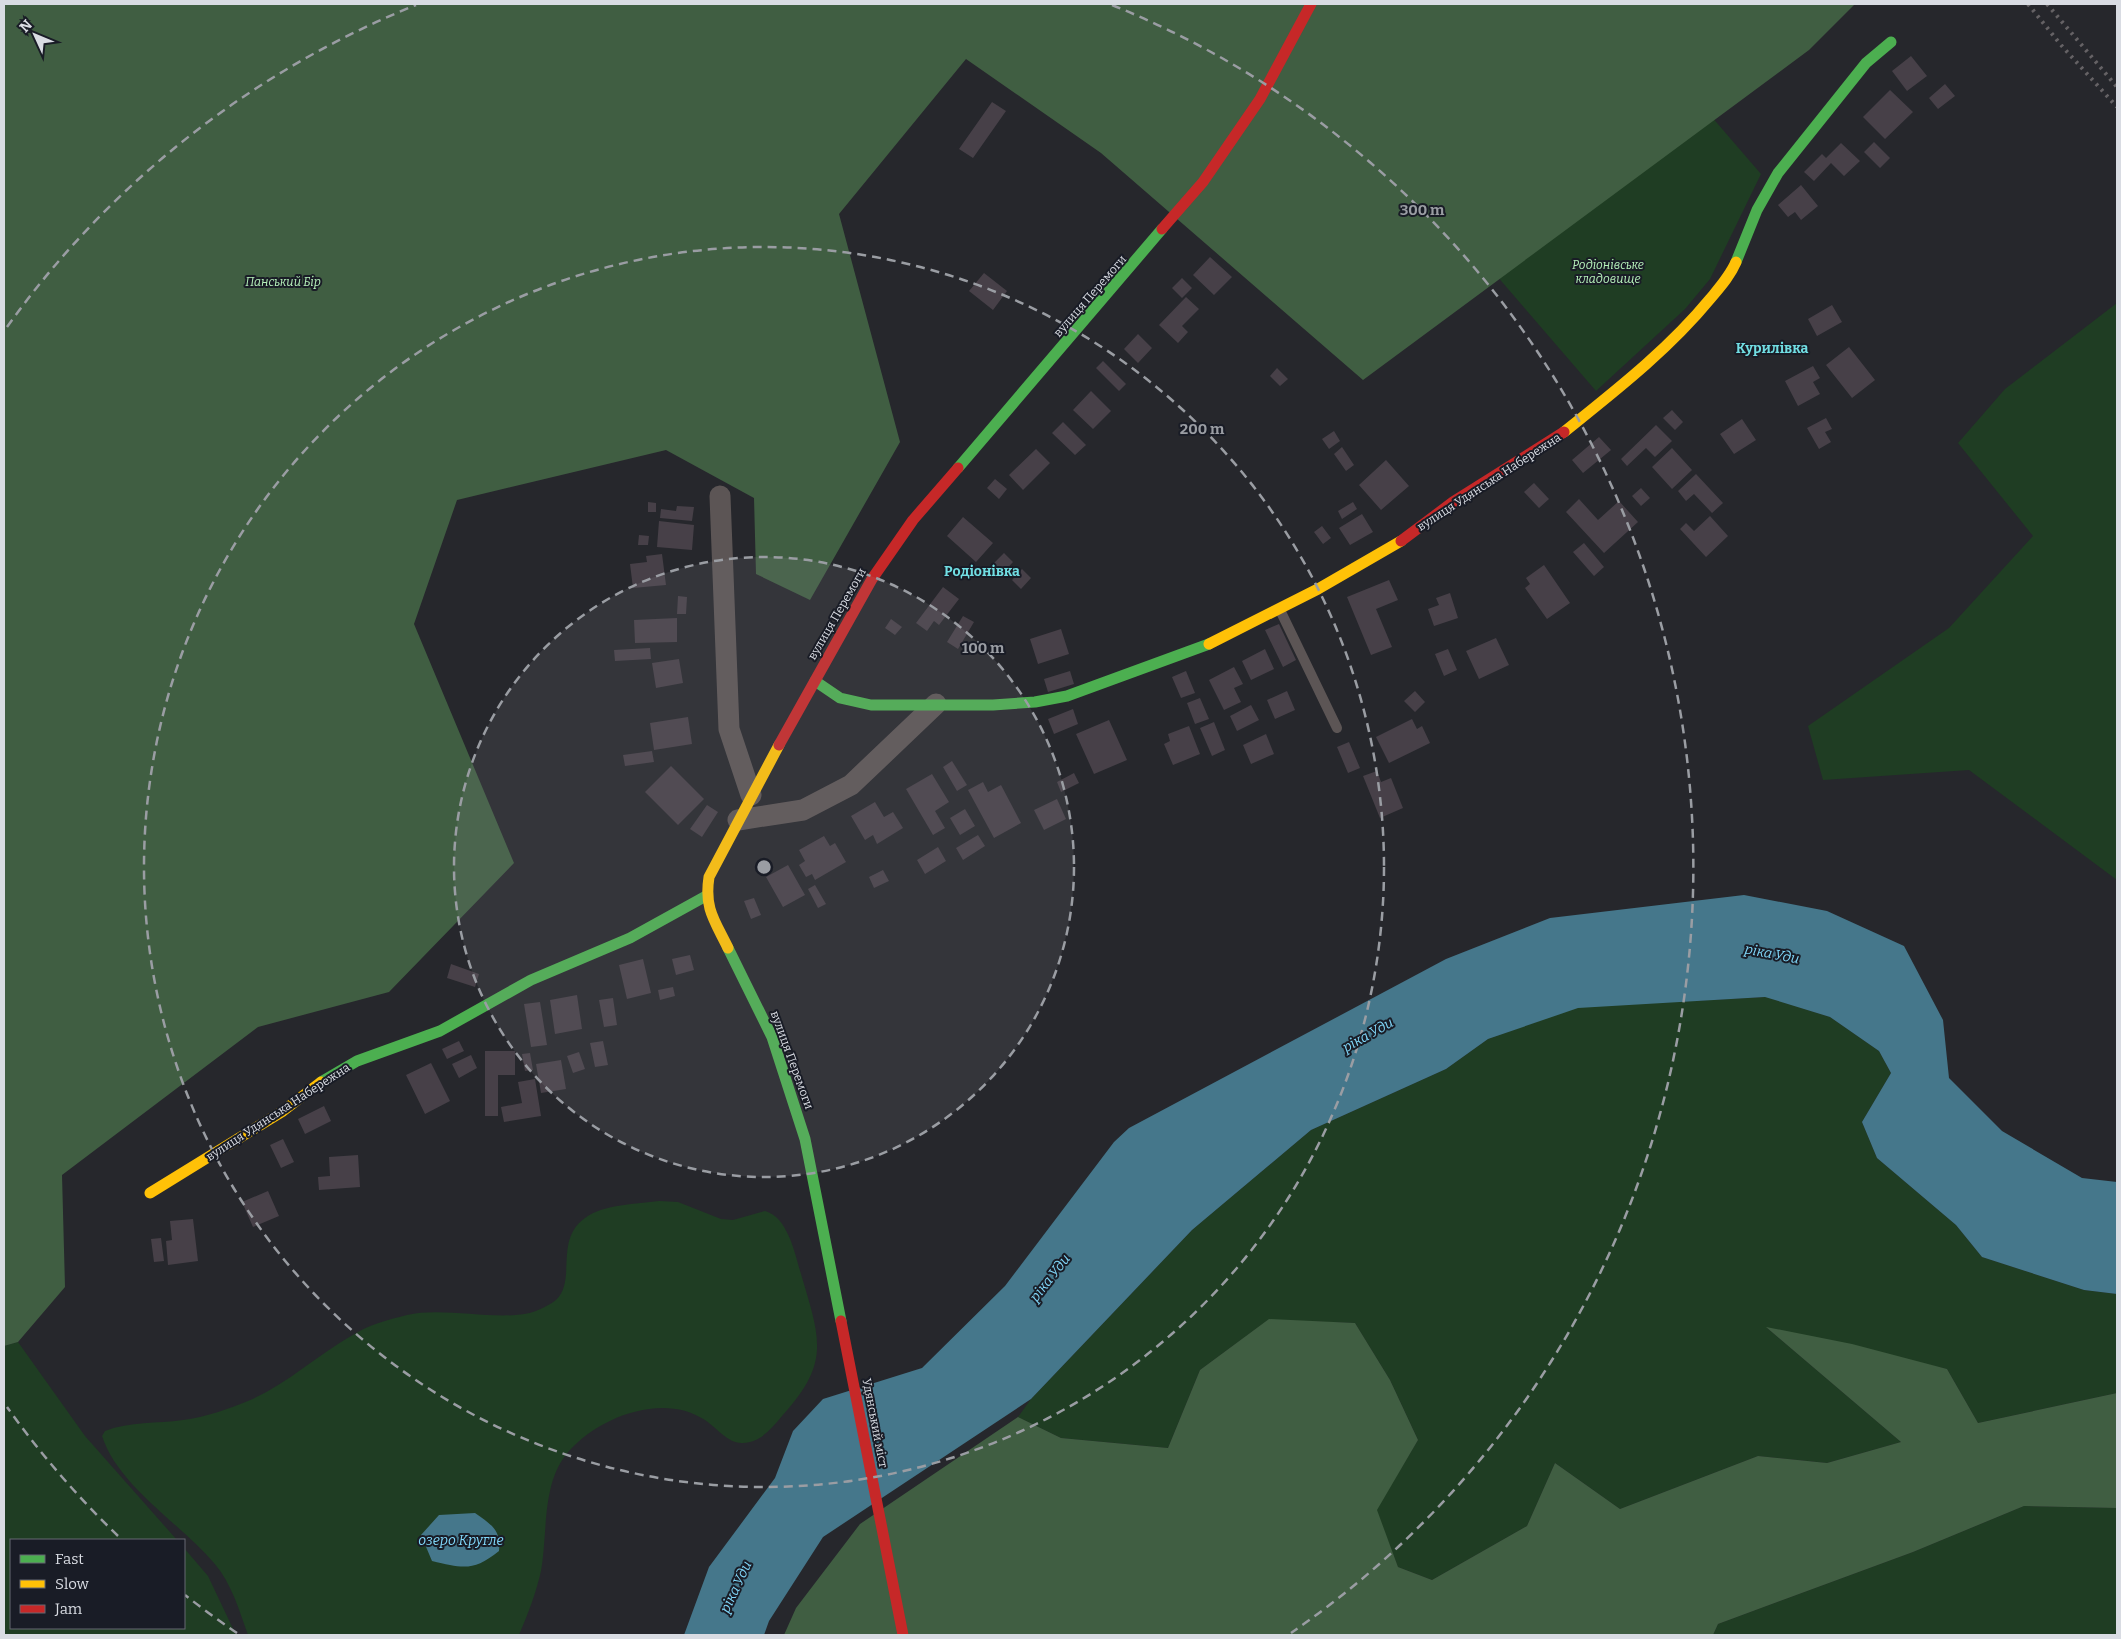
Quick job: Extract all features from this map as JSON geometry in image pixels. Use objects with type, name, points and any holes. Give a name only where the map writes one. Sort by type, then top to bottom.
[{"type":"street","name":"вулиця Перемоги","points":[[844,1335],[804,1139],[772,1038],[711,913],[706,896],[709,877],[751,795],[872,579],[908,527],[1203,182],[1260,99],[1310,4]]},
{"type":"street","name":"вулиця Удянська Набережна","points":[[815,681],[840,698],[871,705],[993,705],[1035,702],[1067,696],[1198,649],[1280,609],[1395,545],[1453,502],[1561,435],[1638,372],[1717,293],[1732,272],[1757,210],[1778,173],[1866,63],[1891,42]]},
{"type":"street","points":[[720,496],[729,729],[751,795]]},
{"type":"street","points":[[738,820],[803,810],[851,785],[936,704]]},
{"type":"street","name":"вулиця Удянська Набережна","points":[[150,1193],[283,1111],[329,1076],[357,1061],[440,1031],[530,980],[569,962],[596,954],[630,938],[706,896]]},
{"type":"street","name":"Удянський міст","points":[[844,1335],[903,1635]]},
{"type":"lane","points":[[1280,609],[1336,728]]},
{"type":"green space","name":"Панський Бір","points":[[4,4],[1855,4],[1809,50],[1363,380],[1101,153],[966,59],[839,214],[900,442],[810,600],[756,574],[754,498],[666,450],[457,500],[414,624],[514,863],[389,992],[258,1027],[62,1175],[65,1287],[18,1342],[4,1346]]},
{"type":"green space","name":"Родіонівське кладовище","points":[[1692,94],[1761,174],[1710,279],[1685,309],[1596,391],[1490,268]]},
{"type":"green space","points":[[2117,303],[2117,880],[1969,770],[1823,780],[1808,726],[1949,628],[2033,536],[1958,443],[2005,389]]},
{"type":"green space","points":[[1766,997],[1830,1017],[1879,1051],[1891,1073],[1862,1122],[1877,1158],[1956,1225],[1982,1257],[2084,1290],[2117,1294],[2117,1393],[1978,1423],[1947,1369],[1767,1328],[1901,1442],[1827,1463],[1758,1456],[1620,1509],[1555,1463],[1527,1526],[1432,1580],[1398,1567],[1376,1510],[1418,1440],[1390,1380],[1355,1323],[1268,1320],[1200,1370],[1168,1448],[1061,1438],[1018,1417],[1031,1399],[1192,1230],[1311,1130],[1446,1069],[1488,1039],[1578,1007]]},
{"type":"green space","points":[[659,1201],[678,1202],[721,1219],[733,1220],[765,1211],[779,1221],[785,1228],[793,1247],[813,1316],[817,1349],[815,1364],[798,1397],[774,1426],[765,1434],[749,1442],[738,1443],[732,1441],[705,1420],[688,1412],[670,1408],[632,1412],[597,1428],[582,1439],[560,1463],[554,1477],[547,1508],[541,1571],[519,1635],[248,1635],[234,1598],[220,1571],[200,1548],[136,1488],[110,1454],[102,1436],[105,1431],[114,1428],[134,1424],[192,1419],[248,1401],[288,1379],[357,1332],[392,1319],[407,1315],[439,1312],[507,1315],[536,1311],[556,1300],[562,1292],[565,1282],[570,1237],[585,1218],[611,1207]]},
{"type":"green space","points":[[1269,1319],[1355,1323],[1390,1380],[1418,1440],[1377,1510],[1398,1567],[1432,1580],[1527,1526],[1555,1463],[1620,1509],[1758,1456],[1827,1463],[1901,1442],[1766,1327],[1852,1344],[1947,1369],[1978,1423],[2117,1393],[2117,1508],[2024,1506],[1913,1552],[1718,1624],[1713,1635],[784,1635],[796,1608],[860,1524],[1018,1417],[1061,1438],[1168,1448],[1200,1370]]},
{"type":"green space","points":[[18,1342],[85,1436],[176,1539],[10,1539],[10,1629],[185,1629],[185,1549],[208,1576],[236,1635],[4,1635],[4,1346]]},
{"type":"green space","points":[[2024,1506],[2117,1508],[2117,1635],[1713,1635],[1718,1624],[1913,1552]]},
{"type":"water","name":"ріка Уди","points":[[1744,895],[1827,911],[1904,946],[1943,1020],[1949,1078],[2002,1131],[2082,1178],[2117,1182],[2117,1294],[2084,1290],[1982,1257],[1956,1225],[1877,1158],[1862,1122],[1891,1073],[1879,1051],[1830,1017],[1765,997],[1578,1008],[1488,1039],[1446,1069],[1311,1130],[1192,1230],[1031,1399],[823,1537],[769,1621],[764,1635],[684,1635],[709,1567],[775,1478],[793,1431],[823,1399],[922,1368],[1005,1286],[1114,1142],[1129,1128],[1446,959],[1550,918]]},
{"type":"water","name":"озеро Кругле","points":[[475,1513],[497,1533],[499,1551],[490,1558],[475,1565],[460,1566],[432,1561],[421,1535],[439,1515]]},
{"type":"building","points":[[1911,56],[1927,76],[1907,91],[1892,71]]},
{"type":"building","points":[[1945,84],[1955,96],[1938,109],[1929,98]]},
{"type":"building","points":[[1890,90],[1913,112],[1885,139],[1863,117]]},
{"type":"building","points":[[992,102],[1006,111],[973,158],[959,149]]},
{"type":"building","points":[[1874,142],[1890,158],[1880,168],[1864,152]]},
{"type":"building","points":[[1841,143],[1860,161],[1844,176],[1831,163],[1814,181],[1804,172],[1822,154],[1826,158]]},
{"type":"building","points":[[1801,185],[1818,206],[1801,220],[1795,212],[1788,217],[1778,205]]},
{"type":"building","points":[[1210,257],[1232,277],[1214,295],[1193,275]]},
{"type":"building","points":[[984,273],[1007,291],[993,310],[969,291]]},
{"type":"building","points":[[1182,278],[1192,288],[1182,298],[1172,288]]},
{"type":"building","points":[[1186,297],[1199,309],[1182,326],[1188,332],[1178,343],[1159,325]]},
{"type":"building","points":[[1832,305],[1842,322],[1817,336],[1808,319]]},
{"type":"building","points":[[1138,334],[1152,348],[1138,363],[1124,349]]},
{"type":"building","points":[[1849,347],[1875,380],[1852,398],[1826,365]]},
{"type":"building","points":[[1103,361],[1126,384],[1119,391],[1096,368]]},
{"type":"building","points":[[1813,366],[1820,378],[1813,382],[1820,394],[1798,406],[1785,381]]},
{"type":"building","points":[[1277,368],[1288,379],[1280,386],[1270,376]]},
{"type":"building","points":[[1091,391],[1111,411],[1093,429],[1073,410]]},
{"type":"building","points":[[1672,410],[1683,422],[1675,430],[1663,418]]},
{"type":"building","points":[[1826,418],[1832,429],[1825,432],[1831,442],[1819,449],[1807,428]]},
{"type":"building","points":[[1742,419],[1756,440],[1734,454],[1720,434]]},
{"type":"building","points":[[1063,422],[1086,445],[1075,455],[1052,433]]},
{"type":"building","points":[[1656,425],[1672,441],[1655,457],[1646,448],[1627,466],[1621,459]]},
{"type":"building","points":[[1334,431],[1340,441],[1329,449],[1322,439]]},
{"type":"building","points":[[1599,437],[1611,450],[1583,473],[1572,460]]},
{"type":"building","points":[[1342,447],[1354,465],[1346,471],[1334,454]]},
{"type":"building","points":[[1672,448],[1692,470],[1672,489],[1652,467]]},
{"type":"building","points":[[1036,449],[1050,463],[1023,490],[1009,475]]},
{"type":"building","points":[[1386,460],[1409,486],[1381,510],[1359,485]]},
{"type":"building","points":[[1696,474],[1723,503],[1712,513],[1694,494],[1686,501],[1678,491]]},
{"type":"building","points":[[995,479],[1007,489],[999,499],[987,488]]},
{"type":"building","points":[[1534,483],[1549,499],[1539,508],[1524,492]]},
{"type":"building","points":[[1641,488],[1650,498],[1641,506],[1632,496]]},
{"type":"building","points":[[1579,499],[1598,520],[1619,501],[1638,522],[1604,553],[1566,512]]},
{"type":"building","points":[[648,502],[656,503],[656,512],[648,512]]},
{"type":"building","points":[[1353,502],[1357,509],[1342,519],[1338,511]]},
{"type":"building","points":[[677,506],[694,507],[692,521],[660,518],[661,509],[676,511]]},
{"type":"building","points":[[1362,514],[1373,532],[1350,545],[1339,528]]},
{"type":"building","points":[[1710,516],[1728,536],[1706,557],[1680,529],[1686,523],[1694,531]]},
{"type":"building","points":[[963,517],[993,543],[976,562],[947,536]]},
{"type":"building","points":[[659,521],[694,525],[692,550],[657,547]]},
{"type":"building","points":[[1322,526],[1331,538],[1323,544],[1314,532]]},
{"type":"building","points":[[639,535],[649,536],[648,545],[638,545]]},
{"type":"building","points":[[1584,543],[1604,567],[1594,576],[1573,552]]},
{"type":"building","points":[[1004,553],[1013,562],[1003,573],[993,564]]},
{"type":"building","points":[[662,554],[666,585],[633,588],[630,564],[647,562],[646,556]]},
{"type":"building","points":[[1544,565],[1570,603],[1547,619],[1525,588],[1530,584],[1526,578]]},
{"type":"building","points":[[1022,569],[1031,578],[1021,589],[1012,580]]},
{"type":"building","points":[[1389,580],[1398,600],[1376,609],[1392,647],[1371,655],[1347,597]]},
{"type":"building","points":[[943,587],[959,599],[939,625],[934,621],[927,631],[916,623]]},
{"type":"building","points":[[1450,593],[1458,618],[1434,626],[1428,609],[1439,605],[1436,598]]},
{"type":"building","points":[[678,596],[687,597],[686,614],[677,614]]},
{"type":"building","points":[[963,616],[974,622],[958,649],[947,642]]},
{"type":"building","points":[[677,618],[677,642],[635,643],[634,620]]},
{"type":"building","points":[[891,619],[902,627],[895,635],[885,628]]},
{"type":"building","points":[[1279,624],[1296,660],[1283,667],[1265,630]]},
{"type":"building","points":[[1061,629],[1069,654],[1038,664],[1030,639]]},
{"type":"building","points":[[1496,638],[1509,665],[1479,679],[1466,651]]},
{"type":"building","points":[[650,648],[651,659],[615,661],[614,650]]},
{"type":"building","points":[[1265,649],[1274,669],[1251,680],[1242,661]]},
{"type":"building","points":[[1448,649],[1457,670],[1444,676],[1435,654]]},
{"type":"building","points":[[679,659],[683,683],[656,688],[652,663]]},
{"type":"building","points":[[1234,667],[1243,684],[1234,688],[1241,702],[1224,710],[1209,680]]},
{"type":"building","points":[[1070,671],[1074,684],[1048,692],[1044,679]]},
{"type":"building","points":[[1186,671],[1195,693],[1181,698],[1172,677]]},
{"type":"building","points":[[1287,691],[1295,710],[1275,719],[1267,700]]},
{"type":"building","points":[[1415,691],[1425,702],[1415,712],[1404,701]]},
{"type":"building","points":[[1200,698],[1209,719],[1195,724],[1187,703]]},
{"type":"building","points":[[1251,705],[1259,720],[1237,731],[1230,716]]},
{"type":"building","points":[[1073,709],[1078,724],[1054,734],[1048,719]]},
{"type":"building","points":[[688,717],[692,744],[654,750],[650,723]]},
{"type":"building","points":[[1412,719],[1417,729],[1422,726],[1430,743],[1389,763],[1376,737]]},
{"type":"building","points":[[1109,720],[1127,760],[1094,774],[1076,734]]},
{"type":"building","points":[[1214,722],[1225,750],[1212,756],[1200,728]]},
{"type":"building","points":[[1189,726],[1200,754],[1173,765],[1164,744],[1170,741],[1168,734]]},
{"type":"building","points":[[1266,734],[1274,754],[1251,764],[1243,745]]},
{"type":"building","points":[[1349,742],[1360,768],[1348,773],[1337,747]]},
{"type":"building","points":[[652,751],[654,762],[625,766],[623,755]]},
{"type":"building","points":[[952,761],[967,785],[957,791],[943,767]]},
{"type":"building","points":[[671,766],[704,799],[678,825],[645,792]]},
{"type":"building","points":[[1377,771],[1381,782],[1391,778],[1403,808],[1380,818],[1363,776]]},
{"type":"building","points":[[1074,773],[1079,783],[1061,792],[1057,782]]},
{"type":"building","points":[[932,774],[949,802],[935,811],[945,828],[933,835],[906,789]]},
{"type":"building","points":[[983,782],[988,792],[1001,785],[1021,823],[994,838],[968,790]]},
{"type":"building","points":[[1057,799],[1066,819],[1044,830],[1034,810]]},
{"type":"building","points":[[875,802],[884,817],[893,812],[903,828],[877,844],[873,835],[865,840],[851,816]]},
{"type":"building","points":[[707,805],[718,812],[702,837],[690,829]]},
{"type":"building","points":[[965,809],[975,826],[960,835],[950,818]]},
{"type":"building","points":[[978,835],[985,846],[963,860],[956,848]]},
{"type":"building","points":[[824,836],[830,846],[835,843],[846,862],[815,880],[812,874],[806,877],[799,865],[805,861],[799,850]]},
{"type":"building","points":[[938,847],[946,861],[925,874],[917,860]]},
{"type":"building","points":[[788,865],[805,895],[783,907],[766,877]]},
{"type":"building","points":[[883,870],[889,881],[874,888],[869,877]]},
{"type":"building","points":[[815,885],[826,904],[818,908],[808,889]]},
{"type":"building","points":[[754,898],[761,915],[751,919],[744,901]]},
{"type":"building","points":[[690,955],[694,970],[676,975],[672,959]]},
{"type":"building","points":[[643,959],[651,993],[627,999],[619,965]]},
{"type":"building","points":[[451,964],[479,974],[475,987],[447,978]]},
{"type":"building","points":[[673,987],[675,996],[660,1000],[658,990]]},
{"type":"building","points":[[577,995],[582,1029],[555,1034],[550,1000]]},
{"type":"building","points":[[613,998],[617,1025],[604,1027],[599,1000]]},
{"type":"building","points":[[540,1002],[547,1045],[531,1047],[524,1004]]},
{"type":"building","points":[[459,1041],[464,1051],[447,1059],[442,1049]]},
{"type":"building","points":[[603,1041],[608,1065],[595,1067],[590,1043]]},
{"type":"building","points":[[485,1051],[515,1051],[515,1075],[498,1075],[498,1116],[485,1116]]},
{"type":"building","points":[[579,1052],[585,1069],[573,1073],[567,1056]]},
{"type":"building","points":[[530,1053],[533,1070],[525,1071],[522,1054]]},
{"type":"building","points":[[471,1055],[477,1068],[459,1078],[452,1064]]},
{"type":"building","points":[[561,1060],[566,1089],[541,1093],[536,1064]]},
{"type":"building","points":[[431,1063],[450,1101],[425,1114],[406,1075]]},
{"type":"building","points":[[535,1079],[541,1116],[504,1122],[501,1107],[522,1103],[518,1082]]},
{"type":"building","points":[[324,1106],[331,1121],[305,1134],[298,1119]]},
{"type":"building","points":[[283,1139],[294,1162],[281,1168],[270,1145]]},
{"type":"building","points":[[358,1155],[360,1187],[319,1190],[318,1177],[330,1176],[329,1157]]},
{"type":"building","points":[[268,1191],[279,1216],[253,1227],[242,1202]]},
{"type":"building","points":[[193,1219],[198,1261],[168,1265],[166,1241],[172,1240],[170,1221]]},
{"type":"building","points":[[161,1238],[164,1261],[154,1262],[151,1239]]},
{"type":"railway","points":[[2028,4],[2061,45],[2117,107]]},
{"type":"railway","points":[[2047,4],[2117,87]]},
{"type":"traffic: fast","points":[[1736,262],[1757,210],[1778,173],[1866,63],[1891,42]]},
{"type":"traffic: fast","points":[[958,468],[1162,229]]},
{"type":"traffic: fast","points":[[815,681],[840,698],[871,705],[993,705],[1035,702],[1067,696],[1209,644]]},
{"type":"traffic: fast","points":[[321,1082],[357,1061],[440,1031],[531,980],[630,938],[706,896]]},
{"type":"traffic: fast","points":[[728,948],[772,1037],[805,1139],[841,1321]]},
{"type":"traffic: slow","points":[[1564,432],[1677,336],[1721,286],[1736,262]]},
{"type":"traffic: slow","points":[[1209,644],[1318,589],[1401,541]]},
{"type":"traffic: slow","points":[[728,948],[709,906],[709,877],[779,745]]},
{"type":"traffic: slow","points":[[150,1193],[283,1111],[321,1082]]},
{"type":"traffic: jam","points":[[1162,229],[1203,182],[1260,99],[1311,4]]},
{"type":"traffic: jam","points":[[1401,541],[1453,502],[1564,432]]},
{"type":"traffic: jam","points":[[779,745],[872,579],[913,520],[958,468]]},
{"type":"traffic: jam","points":[[841,1321],[903,1635]]},
{"type":"district","name":"Курилівка","points":[[1772,348]]},
{"type":"district","name":"Родіонівка","points":[[982,571]]}]
